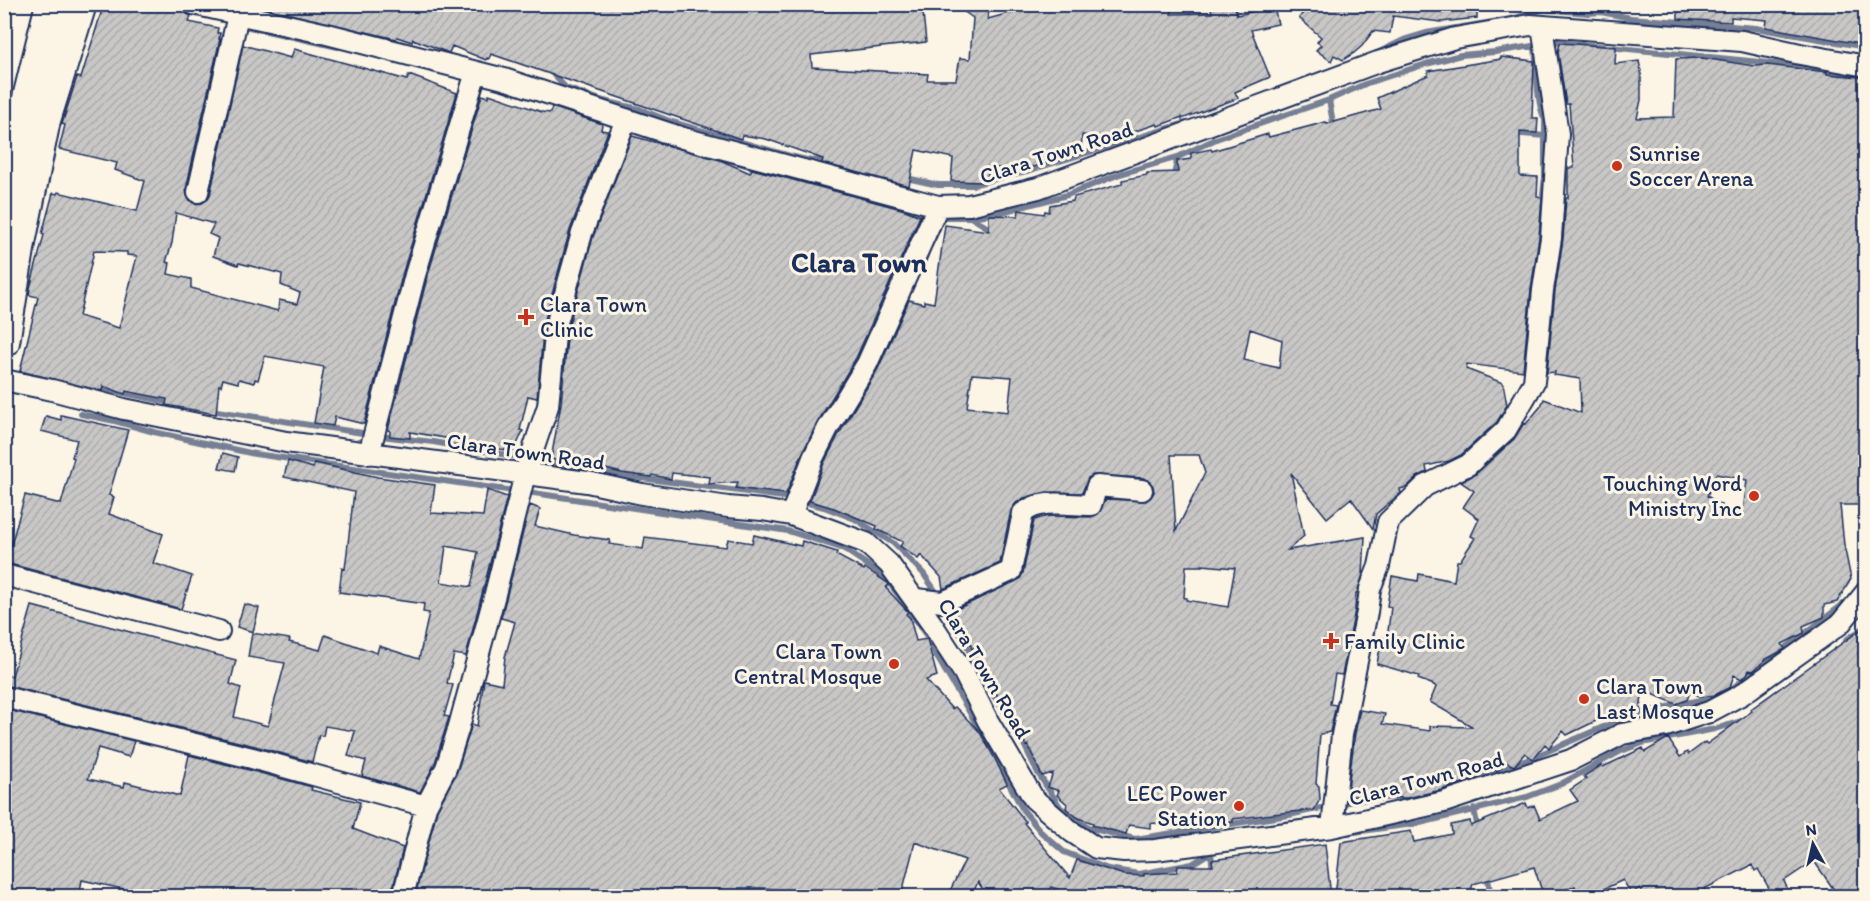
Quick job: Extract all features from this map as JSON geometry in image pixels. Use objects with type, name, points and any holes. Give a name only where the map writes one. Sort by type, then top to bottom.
[{"type":"highway","points":[[4,196],[51,4]]},
{"type":"highway","points":[[4,342],[20,243],[45,120],[81,4]]},
{"type":"street","name":"Clara Town Road","points":[[193,4],[327,34],[473,80],[504,79],[683,138],[938,206],[969,205],[1038,188],[1378,62],[1455,38],[1530,25],[1742,41],[1866,66]]},
{"type":"street","points":[[198,192],[238,15]]},
{"type":"street","points":[[1332,827],[1344,725],[1370,589],[1379,566],[1388,522],[1425,486],[1468,465],[1506,430],[1534,382],[1543,290],[1551,238],[1558,134],[1542,26]]},
{"type":"street","points":[[370,451],[415,275],[473,80]]},
{"type":"street","points":[[403,897],[426,806],[446,768],[458,730],[525,474],[548,406],[556,326],[582,233],[626,119]]},
{"type":"street","points":[[791,515],[813,458],[828,428],[867,364],[938,206]]},
{"type":"street","name":"Clara Town Road","points":[[4,380],[124,409],[286,442],[370,451],[587,482],[642,495],[791,515],[866,543],[889,564],[916,599],[964,673],[988,721],[1034,799],[1072,832],[1096,848],[1124,852],[1332,827],[1444,802],[1571,760],[1622,734],[1666,726],[1709,712],[1741,695],[1840,624],[1866,592]]},
{"type":"street","points":[[916,599],[943,602],[1011,571],[1023,513],[1027,509],[1042,504],[1090,505],[1097,486],[1142,490]]},
{"type":"street","points":[[4,575],[219,631]]},
{"type":"street","points":[[4,697],[252,758],[426,806]]},
{"type":"building","points":[[108,4],[167,4],[182,9],[191,16],[189,22],[218,28],[217,33],[220,33],[220,39],[186,189],[189,200],[195,204],[207,200],[210,195],[243,45],[291,58],[294,49],[407,80],[409,75],[457,93],[403,272],[364,424],[335,417],[333,426],[314,423],[324,367],[265,356],[258,380],[255,379],[254,383],[239,379],[238,383],[223,379],[221,386],[219,385],[216,414],[166,405],[167,399],[126,391],[125,394],[103,386],[102,391],[20,371],[38,297],[29,295],[30,288],[53,193],[58,192],[137,211],[145,181],[115,170],[117,163],[59,149],[65,125],[62,124],[77,77],[81,78],[102,10],[106,11]],"holes":[[[176,213],[214,224],[209,234],[218,238],[213,256],[238,265],[239,263],[282,274],[281,285],[300,293],[297,304],[279,300],[278,311],[191,288],[191,279],[168,274],[170,263],[166,262],[172,243]],[[94,251],[127,252],[127,255],[137,256],[119,328],[79,316]]]},
{"type":"building","points":[[270,4],[922,4],[926,42],[811,55],[812,67],[928,74],[927,80],[956,80],[960,58],[970,59],[973,18],[953,4],[989,8],[988,19],[1028,8],[1027,4],[1175,4],[1171,14],[1212,13],[1210,4],[1234,4],[1237,15],[1274,7],[1278,24],[1251,30],[1270,77],[1235,92],[1238,98],[1182,119],[1182,117],[1114,138],[1082,135],[1081,154],[1033,167],[1024,167],[1023,170],[988,167],[988,181],[985,182],[951,181],[953,158],[916,150],[909,186],[822,163],[823,159],[766,139],[742,135],[741,139],[491,54],[486,60],[452,46],[449,53],[413,39],[412,42],[397,37],[396,39],[269,9]]},
{"type":"building","points":[[1310,4],[1477,4],[1477,18],[1441,22],[1393,16],[1390,33],[1373,31],[1354,53],[1343,60],[1334,55],[1331,61],[1316,50],[1321,45],[1317,42],[1321,37],[1299,18]]},
{"type":"building","points":[[1678,4],[1849,4],[1866,8],[1866,18],[1860,44],[1766,27],[1767,20],[1731,17],[1731,22],[1678,19]]},
{"type":"building","points":[[1560,43],[1616,47],[1615,64],[1639,61],[1641,100],[1637,118],[1674,117],[1676,59],[1702,58],[1755,66],[1767,65],[1827,72],[1827,74],[1859,77],[1866,80],[1866,505],[1840,505],[1844,545],[1851,579],[1837,602],[1824,605],[1824,617],[1803,626],[1804,633],[1782,644],[1785,649],[1766,659],[1753,671],[1749,670],[1742,679],[1734,675],[1730,687],[1715,695],[1701,697],[1690,692],[1687,700],[1676,704],[1643,690],[1640,710],[1616,718],[1598,720],[1567,735],[1563,731],[1549,748],[1545,744],[1533,759],[1525,753],[1514,766],[1506,762],[1497,771],[1487,763],[1469,781],[1407,798],[1347,796],[1360,710],[1385,714],[1382,724],[1430,731],[1430,726],[1473,727],[1430,702],[1436,687],[1434,685],[1418,679],[1419,676],[1377,664],[1382,637],[1387,639],[1391,607],[1387,606],[1392,576],[1418,581],[1419,574],[1454,581],[1457,561],[1460,561],[1475,538],[1471,536],[1479,519],[1463,507],[1474,491],[1461,482],[1476,474],[1514,439],[1544,399],[1581,413],[1580,379],[1554,375],[1555,372],[1547,373],[1566,198],[1568,198],[1568,168],[1574,168],[1569,104],[1566,104],[1558,52]],"holes":[[[1716,474],[1747,480],[1742,519],[1707,496]]]},
{"type":"building","points":[[1501,57],[1534,61],[1532,118],[1538,118],[1537,133],[1520,132],[1520,176],[1538,177],[1537,196],[1542,197],[1539,237],[1523,371],[1467,364],[1466,369],[1503,383],[1507,405],[1497,422],[1461,455],[1449,461],[1426,466],[1427,472],[1417,477],[1407,487],[1400,489],[1401,493],[1376,514],[1373,529],[1351,498],[1327,518],[1291,473],[1304,536],[1288,550],[1365,537],[1363,574],[1356,593],[1355,610],[1342,675],[1335,674],[1330,704],[1336,705],[1330,732],[1320,734],[1316,784],[1319,786],[1320,799],[1314,810],[1233,819],[1233,822],[1219,823],[1219,826],[1186,829],[1185,825],[1150,823],[1150,828],[1129,825],[1126,834],[1092,825],[1093,823],[1079,818],[1066,808],[1067,804],[1057,795],[1059,791],[1048,787],[1053,773],[1042,776],[1028,745],[1026,746],[1014,714],[1010,715],[1008,706],[1003,707],[975,648],[972,649],[967,633],[963,634],[955,610],[1020,579],[1034,520],[1048,516],[1091,517],[1098,514],[1106,499],[1146,501],[1154,492],[1149,481],[1143,478],[1093,475],[1088,478],[1082,493],[1046,492],[1024,498],[1011,510],[1000,563],[943,589],[941,577],[921,555],[918,559],[900,546],[903,542],[876,529],[877,526],[834,508],[810,501],[824,463],[878,369],[909,300],[924,304],[924,301],[934,303],[945,225],[989,231],[989,215],[1018,216],[1019,210],[1044,214],[1045,211],[1049,212],[1050,205],[1073,201],[1074,197],[1122,184],[1122,180],[1147,175],[1147,173],[1178,172],[1177,161],[1191,159],[1191,153],[1211,149],[1212,151],[1268,134],[1269,137],[1381,109],[1377,98],[1428,75],[1428,71],[1501,59]],"holes":[[[1250,329],[1282,340],[1279,368],[1244,360]],[[972,374],[1012,377],[1008,412],[967,407]],[[1171,455],[1199,455],[1205,473],[1176,531]],[[1186,566],[1235,568],[1228,607],[1184,598]]]},
{"type":"building","points":[[489,94],[542,112],[550,113],[552,107],[602,124],[601,130],[608,131],[570,230],[544,323],[537,398],[528,396],[520,430],[523,431],[514,451],[462,444],[462,441],[410,432],[410,438],[390,436],[388,430],[427,278],[482,95],[489,97]]},
{"type":"building","points":[[632,136],[720,160],[750,173],[752,169],[920,216],[856,358],[817,423],[786,494],[736,488],[738,482],[709,484],[710,477],[672,473],[671,479],[652,475],[651,477],[622,473],[569,460],[568,463],[551,459],[561,404],[568,328],[593,237]]},
{"type":"building","points":[[61,415],[128,430],[109,495],[114,497],[109,514],[163,534],[153,563],[192,576],[181,609],[6,563],[25,495],[61,504],[77,440],[41,431],[46,416],[61,420]]},
{"type":"building","points":[[223,453],[238,457],[235,471],[219,468]]},
{"type":"building","points":[[288,461],[313,468],[314,463],[378,477],[435,485],[431,513],[483,516],[487,490],[507,497],[466,656],[454,654],[447,683],[453,685],[444,716],[449,717],[435,763],[420,792],[362,776],[366,761],[348,756],[355,731],[325,726],[323,736],[319,735],[312,762],[4,685],[4,674],[12,676],[32,606],[236,660],[230,684],[241,688],[234,717],[268,726],[285,663],[248,657],[252,633],[290,639],[289,642],[320,650],[325,635],[377,653],[379,646],[419,659],[429,613],[423,612],[424,604],[339,592],[342,568],[345,569],[354,492],[284,477]],"holes":[[[446,546],[478,552],[471,587],[441,582]]]},
{"type":"building","points":[[530,505],[540,509],[535,526],[610,540],[609,544],[643,549],[645,537],[726,547],[728,539],[752,543],[754,535],[801,546],[802,541],[837,552],[836,555],[864,570],[865,568],[889,584],[886,588],[908,612],[906,614],[910,618],[916,641],[927,639],[937,676],[926,680],[952,709],[955,707],[979,731],[1007,784],[999,788],[1026,822],[1024,823],[1070,878],[1077,860],[1124,875],[1144,876],[1144,874],[1177,872],[1178,866],[1213,866],[1212,860],[1325,844],[1331,897],[1079,897],[1051,887],[1046,897],[988,897],[978,882],[971,897],[947,897],[965,860],[915,842],[901,897],[828,897],[763,888],[739,888],[741,897],[418,897],[419,893],[416,892],[437,810],[457,772],[472,724],[477,726],[484,680],[502,684],[505,657],[515,622],[501,618]]},
{"type":"building","points":[[244,604],[259,608],[253,632],[237,627]]},
{"type":"building","points":[[1866,626],[1866,648],[1858,653],[1866,666],[1866,897],[1839,897],[1814,861],[1784,881],[1791,897],[1774,897],[1758,869],[1755,871],[1752,865],[1704,889],[1709,897],[1643,897],[1640,888],[1631,894],[1623,880],[1587,897],[1580,897],[1575,886],[1544,897],[1534,867],[1473,884],[1469,897],[1437,897],[1439,891],[1409,897],[1335,897],[1341,842],[1411,831],[1414,842],[1452,834],[1451,825],[1470,821],[1471,826],[1526,803],[1528,808],[1534,805],[1540,819],[1578,801],[1570,790],[1586,779],[1584,776],[1602,765],[1603,767],[1643,748],[1645,752],[1668,738],[1680,757],[1687,752],[1689,754],[1705,742],[1707,744],[1752,711],[1751,709]]},
{"type":"building","points":[[4,709],[134,741],[129,757],[98,748],[88,779],[124,787],[125,782],[180,796],[189,755],[360,802],[353,829],[403,848],[394,884],[388,897],[121,897],[123,889],[82,880],[79,897],[4,897]]},
{"type":"waterway","points":[[1544,4],[1544,9],[1601,12],[1631,18],[1756,28],[1866,47]]},
{"type":"waterway","points":[[1375,54],[1406,39],[1426,33],[1511,19],[1544,9]]},
{"type":"waterway","points":[[240,25],[338,47]]},
{"type":"waterway","points":[[713,155],[787,178],[844,193],[853,193],[929,217],[971,217],[998,213],[1067,195],[1120,174],[1178,157],[1216,139],[1329,100],[1365,84],[1461,55],[1557,42],[1760,62],[1866,79]]},
{"type":"waterway","points":[[1535,46],[1538,94],[1545,119],[1544,203]]},
{"type":"waterway","points":[[549,70],[566,88],[604,101],[639,109],[672,122],[790,156],[811,161],[829,159]]},
{"type":"waterway","points":[[1329,100],[1334,129]]},
{"type":"waterway","points":[[902,177],[938,185],[972,185],[1034,169],[1185,123]]},
{"type":"waterway","points":[[1512,133],[1545,136]]},
{"type":"waterway","points":[[1173,179],[1178,157]]},
{"type":"waterway","points":[[972,218],[995,230]]},
{"type":"waterway","points":[[917,273],[940,220]]},
{"type":"waterway","points":[[95,387],[173,403]]},
{"type":"waterway","points":[[210,410],[433,442],[626,476],[784,497],[824,507],[855,519],[893,543],[923,573],[943,602],[992,693],[1017,730],[1038,773],[1060,807],[1090,828],[1135,839],[1289,815],[1358,800],[1412,796]]},
{"type":"waterway","points":[[81,414],[255,454],[514,491]]},
{"type":"waterway","points":[[527,492],[788,531],[844,549],[875,570],[899,596],[928,638],[1023,810],[1042,833],[1064,852],[1108,869],[1139,874],[1192,864],[1211,852],[1218,851]]},
{"type":"waterway","points":[[1857,590],[1866,575]]},
{"type":"waterway","points":[[1422,794],[1520,763],[1631,715],[1723,695],[1849,600]]},
{"type":"waterway","points":[[1846,640],[1865,627]]},
{"type":"waterway","points":[[1347,833],[1420,823],[1527,797],[1561,784],[1619,752],[1642,743],[1715,729],[1741,721]]},
{"type":"waterway","points":[[1474,809],[1478,829]]},
{"type":"waterway","points":[[1211,852],[1213,873]]},
{"type":"waterway","points":[[1487,874],[1491,896]]},
{"type":"place","name":"Sunrise Soccer Arena","points":[[1617,166]]},
{"type":"place","name":"Clara Town Clinic","points":[[526,317]]},
{"type":"place","name":"Touching Word Ministry Inc","points":[[1754,496]]},
{"type":"place","name":"Family Clinic","points":[[1331,641]]},
{"type":"place","name":"Clara Town Central Mosque","points":[[894,664]]},
{"type":"place","name":"Clara Town Last Mosque","points":[[1584,699]]},
{"type":"place","name":"LEC Power Station","points":[[1239,806]]},
{"type":"district","name":"Clara Town","points":[[859,262]]}]
